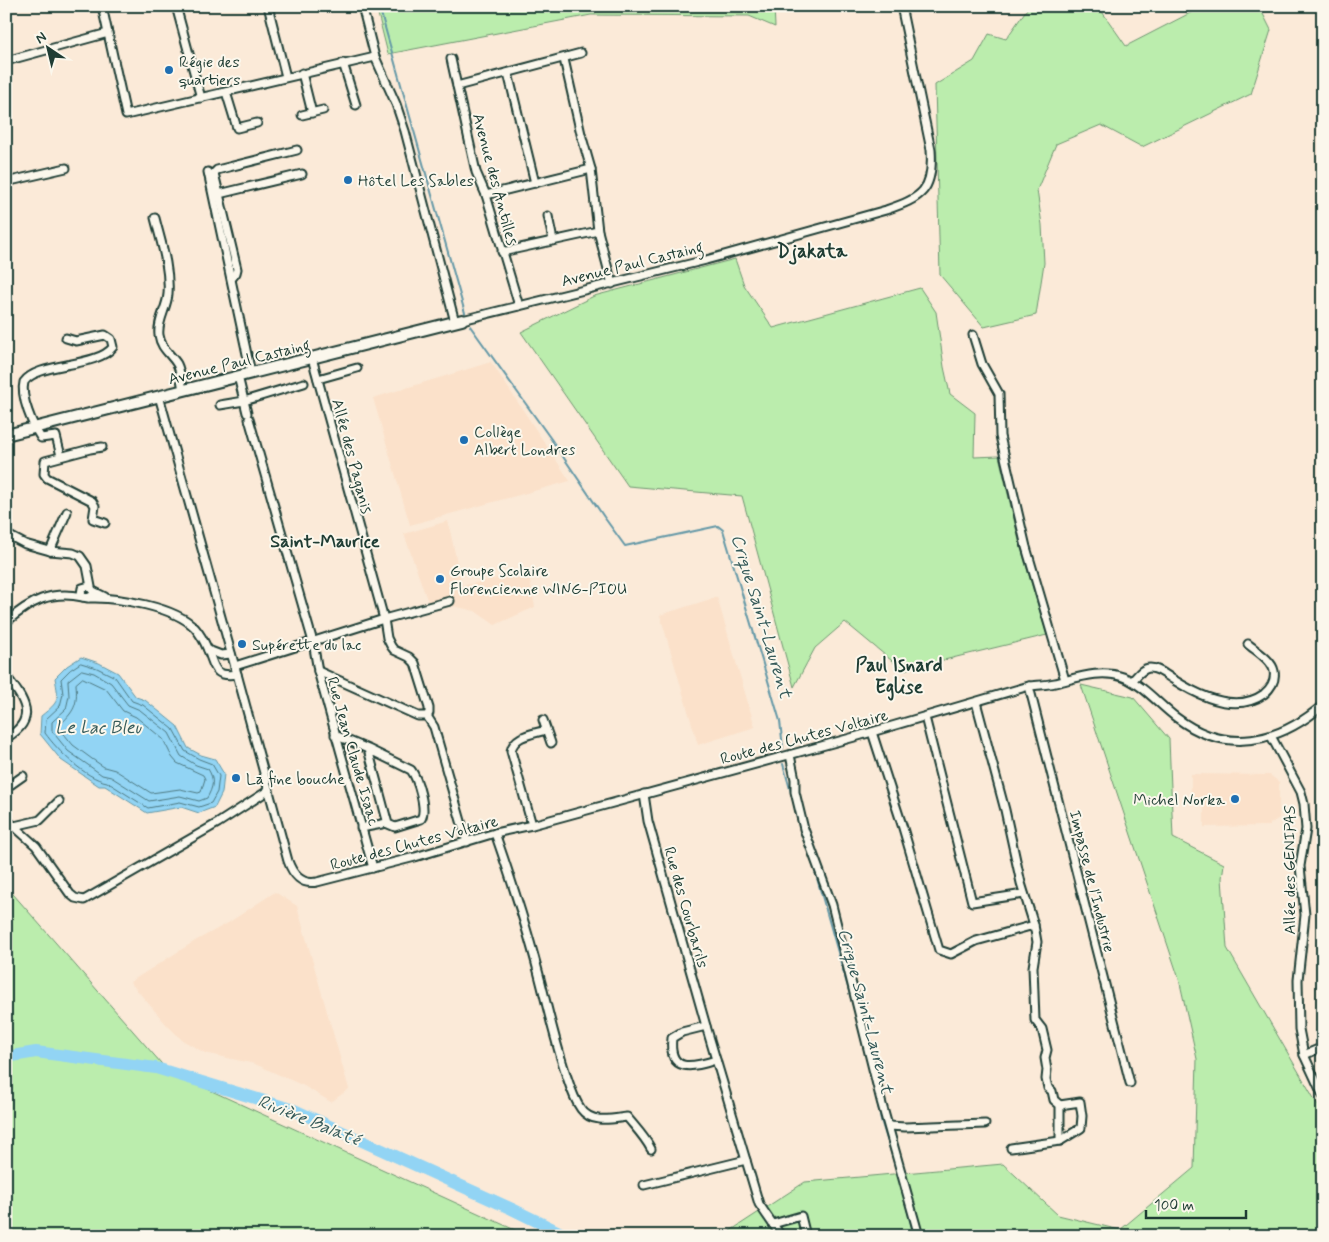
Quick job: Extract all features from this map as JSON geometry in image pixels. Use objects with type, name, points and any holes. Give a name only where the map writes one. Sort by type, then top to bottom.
[{"type":"street","points":[[102,6],[126,115],[375,57]]},
{"type":"street","points":[[176,6],[200,98]]},
{"type":"street","points":[[268,6],[286,77]]},
{"type":"street","points":[[362,6],[375,57],[396,104],[405,131],[458,321]]},
{"type":"street","name":"Avenue Paul Castaing","points":[[6,435],[612,284],[886,210],[908,202],[923,192],[932,170],[931,150],[901,6]]},
{"type":"street","points":[[6,62],[108,33]]},
{"type":"street","points":[[458,86],[582,53]]},
{"type":"street","points":[[564,58],[591,169],[598,231],[612,284]]},
{"type":"street","name":"Avenue des Antilles","points":[[451,59],[476,172],[486,195],[519,306]]},
{"type":"street","points":[[344,63],[356,105]]},
{"type":"street","points":[[302,73],[312,113]]},
{"type":"street","points":[[508,74],[535,183]]},
{"type":"street","points":[[226,92],[237,128],[258,123]]},
{"type":"street","points":[[302,115],[323,110]]},
{"type":"street","points":[[232,278],[237,269],[214,173],[217,170],[296,150]]},
{"type":"street","points":[[6,182],[66,168]]},
{"type":"street","points":[[486,195],[591,169]]},
{"type":"street","points":[[208,172],[251,373]]},
{"type":"street","points":[[219,194],[302,174]]},
{"type":"street","points":[[548,216],[553,240]]},
{"type":"street","points":[[155,218],[169,284],[168,298],[158,326],[159,336],[162,347],[178,367],[183,390]]},
{"type":"street","points":[[502,252],[598,231]]},
{"type":"street","points":[[61,456],[56,436],[41,438],[34,428],[23,389],[26,379],[35,374],[103,356],[113,347],[111,339],[105,335],[76,341],[66,338]]},
{"type":"street","points":[[973,335],[982,364],[998,394],[1000,436],[1026,547],[1065,680]]},
{"type":"street","name":"Allée des Paganis","points":[[312,358],[384,619],[388,642],[392,649],[409,657],[416,663],[429,708],[429,713],[426,716]]},
{"type":"street","points":[[318,379],[357,368]]},
{"type":"street","name":"Rue Jean Claude Isaac","points":[[238,376],[313,642],[318,671],[373,868]]},
{"type":"street","points":[[220,405],[244,401],[304,384]]},
{"type":"street","points":[[6,819],[36,846],[70,894],[74,898],[84,900],[218,823],[269,790],[159,396]]},
{"type":"street","points":[[102,447],[45,461],[44,474],[47,478],[92,502],[95,506],[93,519],[105,523]]},
{"type":"street","points":[[50,550],[67,512]]},
{"type":"street","points":[[6,534],[25,544],[80,556],[87,566],[87,591]]},
{"type":"street","points":[[6,622],[39,598],[87,591],[106,598],[164,610],[185,620],[194,628],[208,650],[210,660],[218,671],[226,674],[313,642],[384,619],[450,601]]},
{"type":"street","points":[[1132,681],[1141,672],[1149,668],[1157,669],[1175,681],[1224,703],[1248,702],[1271,688],[1275,674],[1273,667],[1248,644]]},
{"type":"street","points":[[208,650],[221,655],[231,654]]},
{"type":"street","points":[[318,671],[418,716],[426,716],[434,727],[467,842]]},
{"type":"street","name":"Route des Chutes Voltaire","points":[[269,790],[288,861],[295,875],[303,881],[311,883],[373,868],[495,833],[532,825],[790,755],[1029,686],[1102,674],[1114,675],[1132,681],[1191,728],[1207,735],[1236,741],[1271,736],[1300,722],[1323,705]]},
{"type":"street","points":[[6,676],[22,697],[26,708],[24,718],[17,730],[6,738]]},
{"type":"street","name":"Impasse de l'Industrie","points":[[1029,686],[1130,1083]]},
{"type":"street","points":[[976,702],[1005,810],[1024,894],[1034,925],[1037,942],[1033,967],[1035,1020],[1042,1029],[1047,1050],[1045,1058],[1048,1088],[1052,1091],[1054,1100],[1060,1104],[1080,1102],[1082,1116],[1082,1128],[1060,1141],[1011,1148]]},
{"type":"street","points":[[925,717],[972,902],[1024,894]]},
{"type":"street","points":[[543,720],[550,743]]},
{"type":"street","points":[[532,825],[511,751],[513,744],[519,738],[546,730]]},
{"type":"street","points":[[872,732],[939,950],[951,954],[976,941],[1034,925]]},
{"type":"street","points":[[335,735],[368,749],[411,770],[416,776],[424,810],[423,818],[395,827],[387,823],[368,749]]},
{"type":"street","name":"Allée des GENIPAS","points":[[1271,736],[1301,792],[1304,804],[1306,830],[1300,866],[1305,915],[1298,980],[1299,1029],[1304,1055],[1323,1096]]},
{"type":"street","points":[[790,755],[795,779],[795,792],[804,829],[832,905],[876,1084],[919,1236]]},
{"type":"street","points":[[6,788],[23,776]]},
{"type":"street","name":"Rue des Courbarils","points":[[644,794],[648,821],[759,1204],[781,1236]]},
{"type":"street","points":[[14,826],[40,820],[59,801]]},
{"type":"street","points":[[361,828],[387,823]]},
{"type":"street","points":[[495,833],[537,968],[568,1084],[580,1108],[590,1116],[599,1120],[627,1116],[640,1135],[646,1140],[650,1149]]},
{"type":"street","points":[[706,1026],[682,1032],[672,1038],[671,1049],[675,1061],[685,1067],[716,1060]]},
{"type":"street","points":[[1304,1055],[1323,1047]]},
{"type":"street","points":[[1060,1104],[1060,1141]]},
{"type":"street","points":[[889,1126],[985,1124]]},
{"type":"street","points":[[644,1186],[746,1160]]},
{"type":"street","points":[[773,1224],[801,1216],[806,1236]]},
{"type":"shaded area","name":"Collège Albert Londres","points":[[491,362],[570,481],[410,525],[373,398]]},
{"type":"shaded area","name":"Groupe Scolaire Florencienne WING-PIOU","points":[[448,521],[462,586],[528,571],[535,607],[495,625],[475,611],[453,606],[431,611],[404,534]]},
{"type":"shaded area","points":[[717,597],[755,727],[698,745],[660,615]]},
{"type":"shaded area","name":"Michel Norka","points":[[1191,774],[1270,775],[1279,782],[1279,818],[1270,826],[1204,827],[1204,803],[1191,803]]},
{"type":"shaded area","points":[[275,892],[297,906],[349,1089],[331,1102],[304,1086],[255,1064],[205,1053],[182,1040],[130,982],[195,941],[228,923]]},
{"type":"green space","points":[[376,6],[774,6],[775,27],[749,16],[591,15],[388,54]]},
{"type":"green space","points":[[1029,6],[1098,6],[1126,46],[1192,12],[1192,6],[1259,6],[1271,30],[1251,94],[1142,147],[1101,125],[1056,144],[1037,190],[1042,225],[1044,263],[1036,315],[984,327],[940,275],[935,85],[974,61],[989,34],[1006,39]]},
{"type":"green space","points":[[735,259],[744,285],[773,328],[920,288],[936,312],[950,394],[975,413],[974,457],[999,456],[1020,545],[1047,635],[903,670],[845,622],[815,648],[794,687],[742,496],[628,486],[521,332],[594,296]]},
{"type":"green space","points":[[1081,685],[1133,697],[1169,739],[1173,838],[1224,864],[1222,878],[1227,948],[1319,1107],[1323,1118],[1323,1236],[727,1236],[730,1231],[805,1182],[1003,1164],[1058,1215],[1120,1230],[1194,1168],[1197,1059],[1179,979]]},
{"type":"green space","points":[[6,886],[168,1071],[528,1236],[6,1236]]},
{"type":"water","name":"Le Lac Bleu","points":[[81,657],[99,663],[118,673],[136,697],[145,700],[177,726],[188,748],[201,755],[215,759],[224,774],[222,793],[215,807],[199,813],[181,807],[147,813],[105,786],[99,786],[61,760],[40,734],[41,716],[57,700],[55,678],[67,666]]},
{"type":"waterway","name":"Crique Saint-Laurent","points":[[379,6],[465,313]]},
{"type":"waterway","name":"Crique Saint-Laurent","points":[[470,326],[625,546],[718,526],[723,530],[780,721],[783,748]]},
{"type":"waterway","name":"Crique Saint-Laurent","points":[[783,764],[796,810]]},
{"type":"waterway","name":"Crique Saint-Laurent","points":[[811,857],[858,1023]]},
{"type":"waterway","name":"Rivière Balaté","points":[[6,1057],[36,1052],[156,1068],[294,1110],[567,1236]]},
{"type":"waterway","name":"Crique Saint-Laurent","points":[[875,1091],[881,1120],[899,1178]]},
{"type":"waterway","name":"Crique Saint-Laurent","points":[[901,1185],[914,1236]]},
{"type":"place","name":"Régie des quartiers","points":[[169,70]]},
{"type":"place","name":"Hôtel Les Sables","points":[[348,180]]},
{"type":"place","name":"Collège Albert Londres","points":[[464,440]]},
{"type":"place","name":"Groupe Scolaire Florencienne WING-PIOU","points":[[440,579]]},
{"type":"place","name":"Supérette du lac","points":[[242,644]]},
{"type":"place","name":"La fine bouche","points":[[236,778]]},
{"type":"place","name":"Michel Norka","points":[[1235,799]]},
{"type":"district","name":"Djakata","points":[[812,250]]},
{"type":"district","name":"Saint-Maurice","points":[[325,541]]},
{"type":"district","name":"Paul Isnard Eglise","points":[[899,675]]}]
